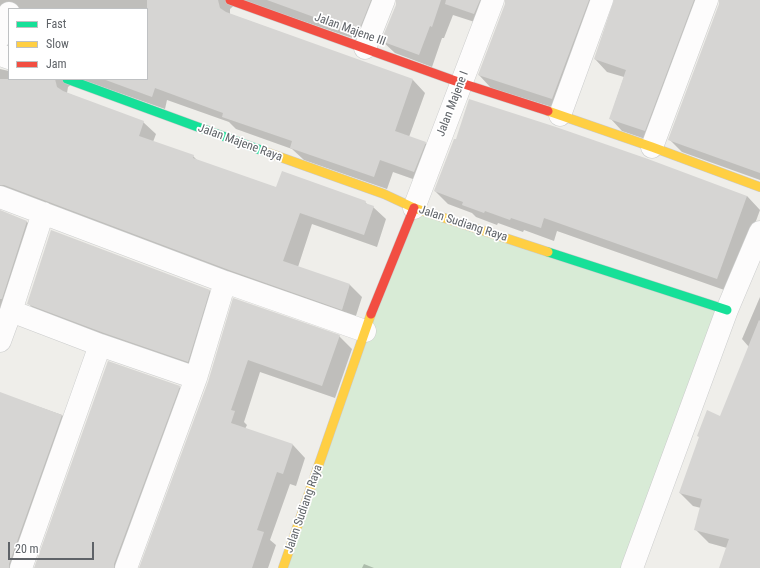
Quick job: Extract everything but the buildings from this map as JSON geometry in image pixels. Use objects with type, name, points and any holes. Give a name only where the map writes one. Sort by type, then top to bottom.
[{"type":"street","name":"Jalan Majene III","points":[[230,0],[461,83],[652,147],[760,187]]},
{"type":"street","points":[[365,48],[384,0]]},
{"type":"street","name":"Jalan Majene I","points":[[414,208],[493,0]]},
{"type":"street","points":[[560,115],[602,0]]},
{"type":"street","points":[[652,147],[707,0]]},
{"type":"street","points":[[0,37],[8,16]]},
{"type":"street","name":"Jalan Majene Raya","points":[[70,80],[384,194],[414,208]]},
{"type":"street","points":[[0,197],[225,282],[365,331]]},
{"type":"street","name":"Jalan Sudiang Raya","points":[[283,568],[365,331],[414,208],[727,310]]},
{"type":"street","points":[[0,341],[43,213]]},
{"type":"street","points":[[632,568],[727,310],[760,232]]},
{"type":"street","points":[[126,568],[196,378],[225,282]]},
{"type":"street","points":[[11,311],[100,345],[196,378]]},
{"type":"street","points":[[20,568],[100,345]]},
{"type":"green space","points":[[414,208],[727,310],[633,568],[283,568]]},
{"type":"traffic: fast","points":[[70,80],[266,152]]},
{"type":"traffic: fast","points":[[548,252],[727,310]]},
{"type":"traffic: slow","points":[[548,111],[652,147],[760,187]]},
{"type":"traffic: slow","points":[[266,152],[384,194],[414,208],[548,252]]},
{"type":"traffic: slow","points":[[283,568],[371,314]]},
{"type":"traffic: jam","points":[[230,0],[461,83],[548,111]]},
{"type":"traffic: jam","points":[[371,314],[414,208]]}]
